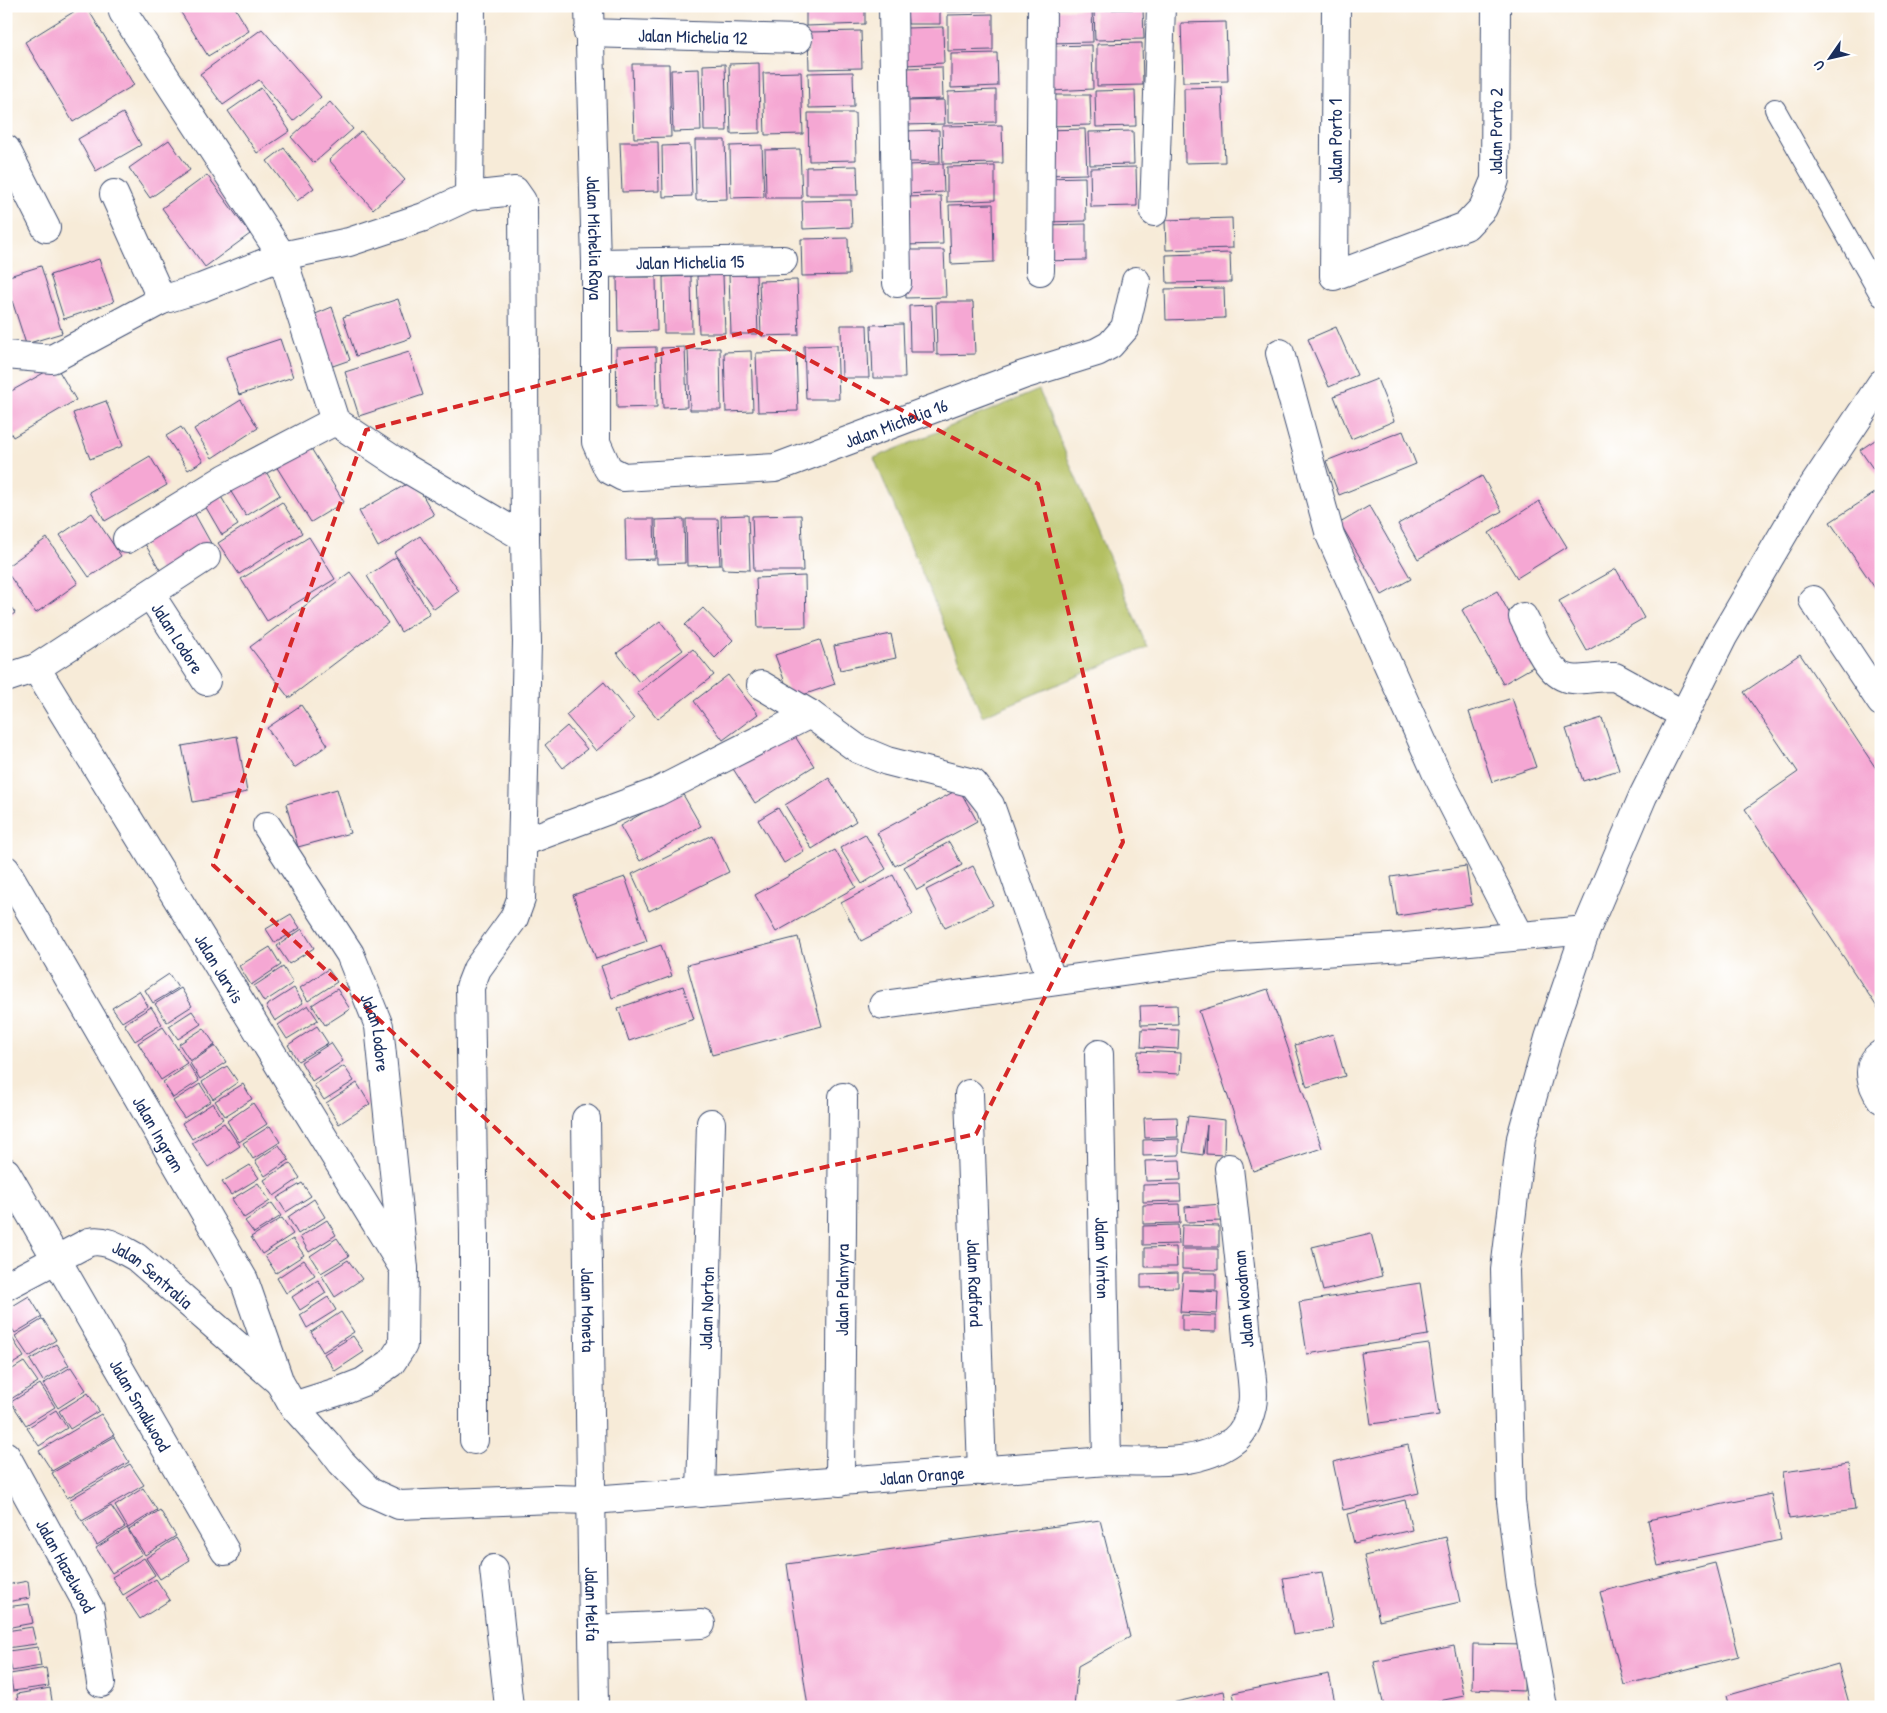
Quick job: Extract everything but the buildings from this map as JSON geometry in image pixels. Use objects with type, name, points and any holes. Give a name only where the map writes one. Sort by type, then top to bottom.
[{"type":"street","points":[[469,196],[471,6]]},
{"type":"street","name":"Jalan Michelia Raya","points":[[589,6],[588,34],[596,263],[596,442],[608,469]]},
{"type":"street","points":[[893,6],[897,283]]},
{"type":"street","points":[[1040,270],[1042,6]]},
{"type":"street","points":[[1154,212],[1161,6]]},
{"type":"street","name":"Jalan Porto 1","points":[[1334,276],[1336,6]]},
{"type":"street","name":"Jalan Porto 2","points":[[1334,276],[1466,226],[1483,208],[1495,180],[1496,6]]},
{"type":"street","points":[[123,12],[282,256],[335,421],[411,472],[525,538]]},
{"type":"street","name":"Jalan Michelia 12","points":[[588,34],[798,40]]},
{"type":"street","points":[[6,149],[46,228]]},
{"type":"street","points":[[6,355],[52,359],[162,300],[201,288],[282,256],[356,240],[424,217],[469,196],[515,191],[522,201],[525,538],[528,642],[521,899],[514,918],[477,969],[470,987],[474,1235],[474,1440]]},
{"type":"street","points":[[114,194],[162,300]]},
{"type":"street","name":"Jalan Michelia 15","points":[[596,263],[783,260]]},
{"type":"street","name":"Jalan Michelia 16","points":[[608,469],[623,478],[775,468],[1023,376],[1097,352],[1110,345],[1125,328],[1136,281]]},
{"type":"street","points":[[1280,353],[1330,535],[1436,772],[1520,936]]},
{"type":"street","points":[[1544,1707],[1523,1594],[1511,1501],[1505,1270],[1521,1138],[1549,1038],[1586,930],[1643,796],[1723,637],[1800,504],[1881,384]]},
{"type":"street","points":[[127,539],[226,478],[335,421]]},
{"type":"street","points":[[6,678],[36,668],[206,556]]},
{"type":"street","name":"Jalan Lodore","points":[[150,594],[206,681]]},
{"type":"street","points":[[1813,600],[1881,702]]},
{"type":"street","points":[[1523,617],[1552,670],[1560,676],[1583,680],[1615,677],[1684,715]]},
{"type":"street","name":"Jalan Jarvis","points":[[36,668],[404,1269]]},
{"type":"street","points":[[761,685],[810,714],[871,755],[887,761],[973,783],[990,805],[1052,981]]},
{"type":"street","points":[[523,842],[657,792],[810,714]]},
{"type":"street","name":"Jalan Lodore","points":[[266,826],[350,954],[380,1026],[404,1269],[403,1344],[391,1362],[363,1382],[293,1406]]},
{"type":"street","name":"Jalan Ingram","points":[[6,870],[244,1280],[280,1383],[293,1406],[341,1462],[370,1492],[399,1505]]},
{"type":"street","points":[[882,1005],[1224,958],[1406,947],[1586,930]]},
{"type":"street","name":"Jalan Vinton","points":[[1100,1054],[1107,1461]]},
{"type":"street","points":[[1877,1093],[1871,1070],[1877,1057],[1881,1054]]},
{"type":"street","name":"Jalan Radford","points":[[969,1094],[982,1471]]},
{"type":"street","name":"Jalan Palmyra","points":[[840,1482],[843,1097]]},
{"type":"street","name":"Jalan Moneta","points":[[586,1119],[592,1500]]},
{"type":"street","name":"Jalan Norton","points":[[701,1493],[711,1123]]},
{"type":"street","name":"Jalan Woodman","points":[[1229,1168],[1242,1277],[1253,1404],[1245,1429]]},
{"type":"street","name":"Jalan Smallwood","points":[[6,1172],[225,1551]]},
{"type":"street","name":"Jalan Sentralia","points":[[6,1286],[89,1242],[108,1243],[136,1257],[280,1383]]},
{"type":"street","name":"Jalan Orange","points":[[399,1505],[553,1499],[592,1500],[1107,1461],[1171,1461],[1195,1457],[1220,1448],[1233,1441],[1245,1429]]},
{"type":"street","name":"Jalan Hazelwood","points":[[6,1456],[90,1609],[101,1683]]},
{"type":"street","name":"Jalan Melfa","points":[[592,1500],[594,1707]]},
{"type":"street","points":[[494,1569],[509,1707]]},
{"type":"street","points":[[593,1629],[701,1624]]},
{"type":"lane","points":[[1775,109],[1881,296]]},
{"type":"highlighted area","points":[[754,330],[1038,484],[1123,842],[976,1134],[592,1218],[213,865],[366,430]]},
{"type":"green space","points":[[1039,390],[1147,647],[982,716],[874,458]]}]
